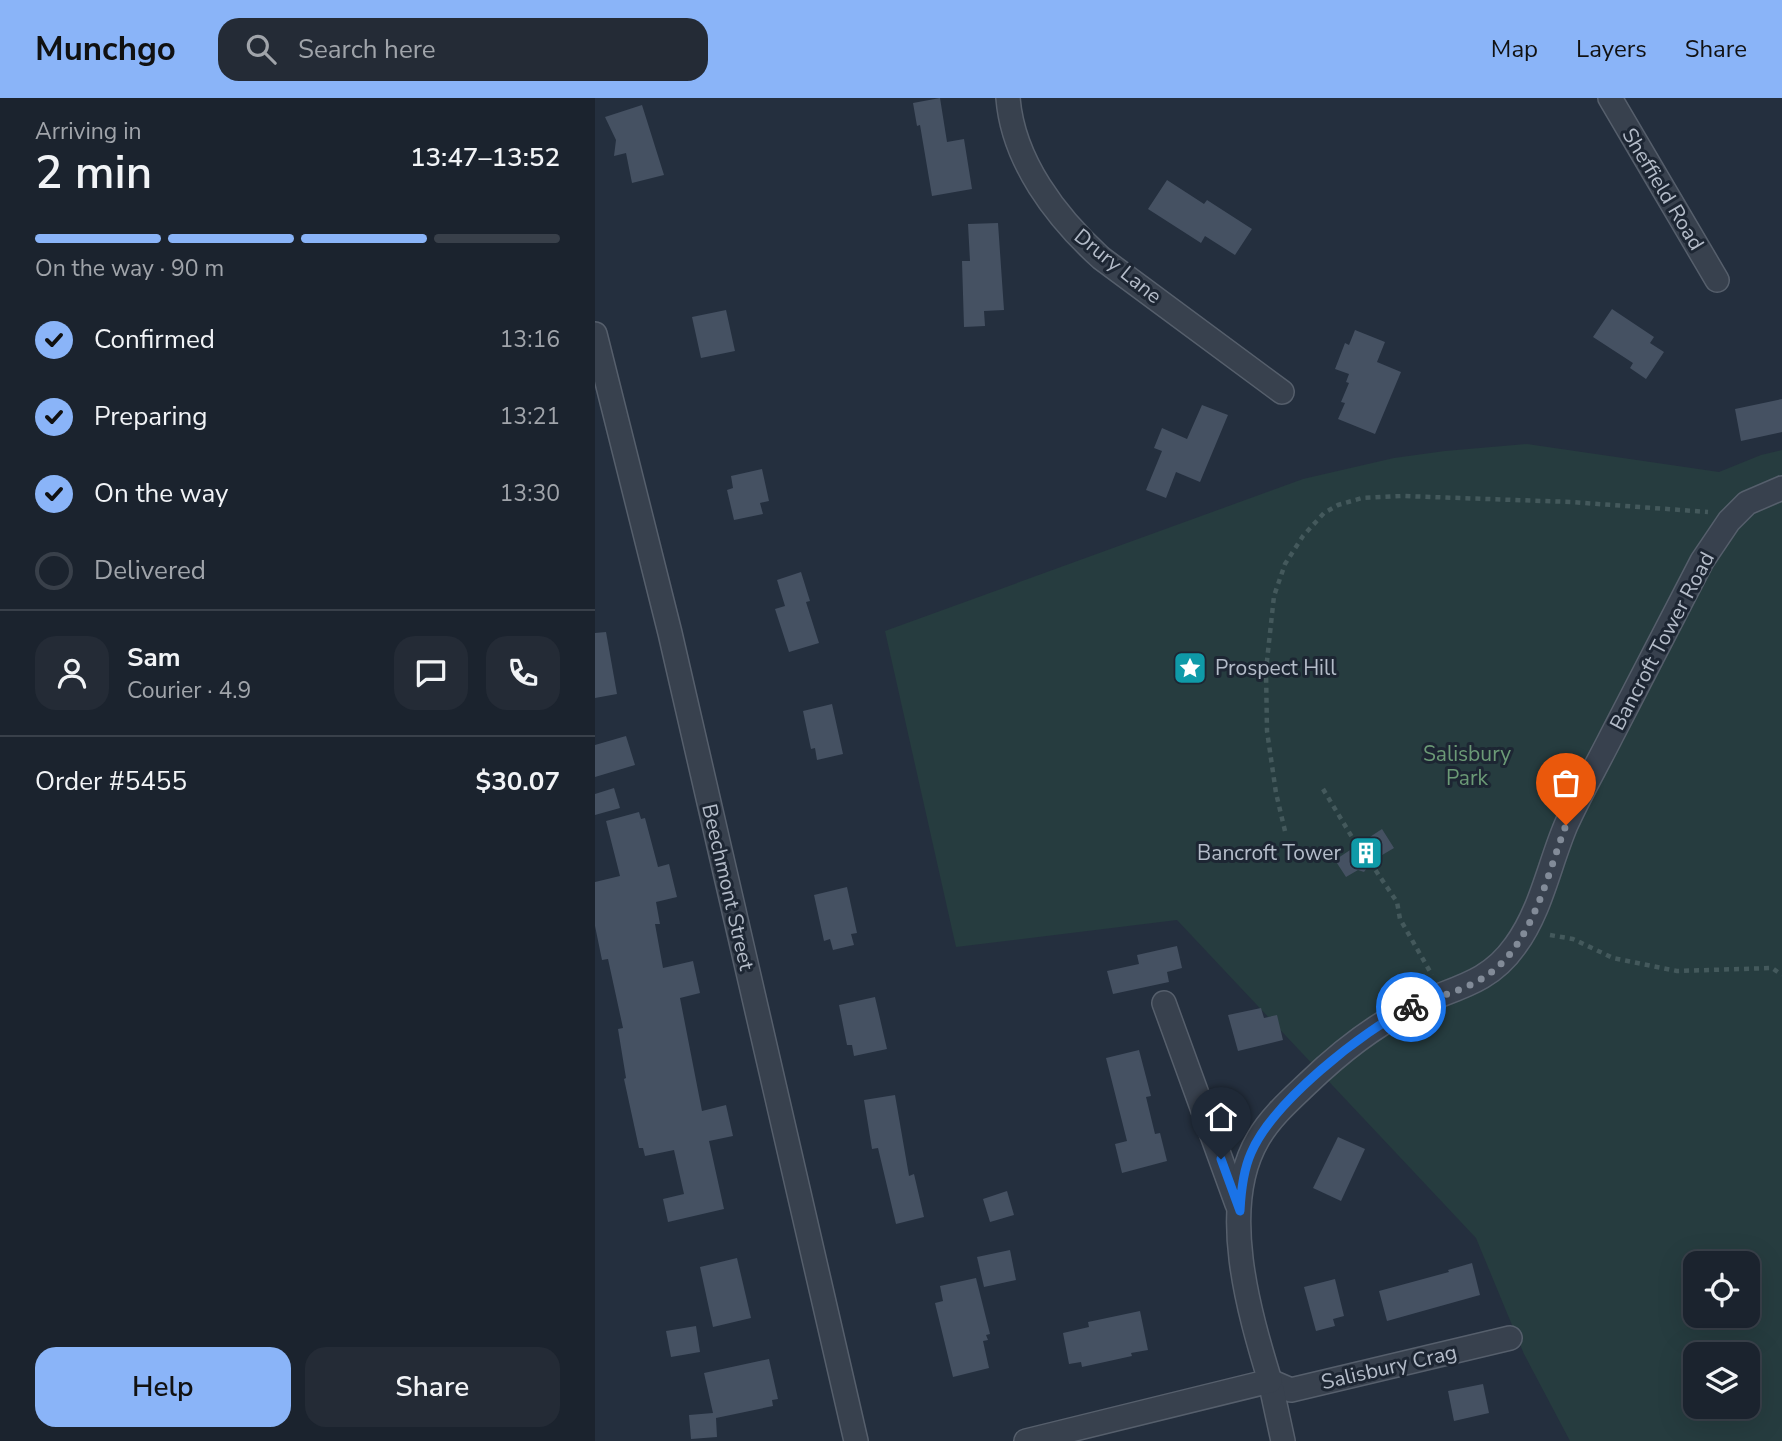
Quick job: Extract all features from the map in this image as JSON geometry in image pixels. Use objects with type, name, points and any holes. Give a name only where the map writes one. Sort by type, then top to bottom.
[{"type":"street","name":"Drury Lane","points":[[1008,98],[1015,129],[1037,182],[1077,236],[1101,258],[1282,391]]},
{"type":"street","name":"Sheffield Road","points":[[1610,98],[1717,279]]},
{"type":"street","name":"Beechmont Street","points":[[595,334],[670,633],[856,1441]]},
{"type":"street","name":"Bancroft Tower Road","points":[[1283,1441],[1244,1275],[1240,1211],[1242,1184],[1251,1152],[1277,1113],[1340,1053],[1407,1009],[1486,976],[1504,960],[1525,931],[1536,909],[1554,855],[1573,811],[1702,561],[1729,521],[1747,503],[1782,488]]},
{"type":"street","points":[[1164,1003],[1240,1211]]},
{"type":"street","name":"Salisbury Crag","points":[[1270,1381],[1290,1390],[1510,1338]]},
{"type":"street","points":[[1026,1441],[1270,1381]]},
{"type":"path","points":[[1285,831],[1266,731],[1266,670],[1274,596],[1285,564],[1324,513],[1338,505],[1362,498],[1403,496],[1704,510],[1729,521]]},
{"type":"path","points":[[1323,789],[1359,847]]},
{"type":"path","points":[[1370,862],[1397,902],[1400,919],[1444,994]]},
{"type":"path","points":[[1525,931],[1573,939],[1613,958],[1677,971],[1772,968],[1782,975]]},
{"type":"green space","name":"Salisbury Park","points":[[1527,444],[1719,472],[1761,455],[1782,450],[1782,1441],[1570,1441],[1524,1354],[1476,1238],[1177,920],[956,947],[885,631],[1303,479],[1394,458]]},
{"type":"building","points":[[940,98],[947,142],[964,139],[972,189],[932,196],[920,125],[917,126],[913,103]]},
{"type":"building","points":[[642,105],[664,175],[632,183],[626,153],[614,156],[616,140],[605,117]]},
{"type":"building","points":[[1167,180],[1204,204],[1207,200],[1252,229],[1235,255],[1205,236],[1201,243],[1148,209]]},
{"type":"building","points":[[998,223],[1004,310],[984,311],[985,326],[964,327],[962,261],[970,261],[968,224]]},
{"type":"building","points":[[1612,309],[1654,337],[1650,343],[1664,352],[1646,379],[1630,368],[1633,363],[1593,337]]},
{"type":"building","points":[[726,310],[735,351],[701,358],[692,317]]},
{"type":"building","points":[[1355,330],[1385,342],[1377,362],[1401,372],[1375,434],[1338,419],[1345,403],[1341,402],[1349,383],[1346,382],[1349,374],[1335,369],[1345,343],[1349,345]]},
{"type":"building","points":[[1782,399],[1782,432],[1741,441],[1735,409]]},
{"type":"building","points":[[1202,405],[1228,415],[1200,482],[1176,472],[1166,498],[1146,490],[1162,451],[1154,448],[1162,428],[1187,439]]},
{"type":"building","points":[[762,469],[769,501],[760,503],[763,514],[734,520],[727,490],[733,488],[731,476]]},
{"type":"building","points":[[801,572],[810,601],[806,602],[819,643],[789,652],[775,609],[785,606],[777,580]]},
{"type":"building","points":[[606,632],[617,694],[595,698],[595,633]]},
{"type":"building","points":[[832,704],[843,754],[817,760],[815,748],[811,749],[803,711]]},
{"type":"building","points":[[626,736],[635,765],[595,777],[595,745]]},
{"type":"building","points":[[614,788],[620,808],[595,815],[595,794]]},
{"type":"building","points":[[639,812],[641,819],[645,818],[658,867],[669,864],[677,897],[656,902],[660,924],[655,924],[663,968],[693,961],[700,993],[680,998],[702,1111],[726,1105],[733,1136],[709,1141],[724,1209],[668,1222],[663,1199],[684,1194],[674,1150],[645,1156],[643,1148],[639,1148],[624,1079],[626,1078],[618,1029],[623,1028],[608,959],[602,960],[595,926],[595,882],[620,876],[606,821]]},
{"type":"building","name":"Bancroft Tower","points":[[1382,829],[1394,848],[1372,861],[1364,872],[1358,870],[1346,877],[1335,860]]},
{"type":"building","points":[[847,887],[857,933],[851,934],[854,945],[833,950],[830,939],[824,941],[814,895]]},
{"type":"building","points":[[1177,946],[1182,968],[1167,972],[1169,982],[1113,994],[1107,971],[1139,964],[1137,955]]},
{"type":"building","points":[[875,997],[887,1049],[854,1056],[852,1045],[847,1045],[839,1005]]},
{"type":"building","points":[[1261,1008],[1264,1018],[1277,1015],[1283,1040],[1238,1051],[1228,1015]]},
{"type":"building","points":[[1139,1050],[1151,1096],[1146,1097],[1155,1134],[1160,1133],[1167,1161],[1122,1173],[1115,1144],[1127,1141],[1106,1058]]},
{"type":"building","points":[[895,1095],[909,1176],[914,1174],[924,1217],[896,1224],[878,1148],[872,1149],[864,1100]]},
{"type":"building","points":[[1338,1137],[1365,1149],[1341,1201],[1313,1188]]},
{"type":"building","points":[[1007,1191],[1014,1215],[990,1222],[983,1199]]},
{"type":"building","points":[[1010,1250],[1016,1280],[984,1287],[977,1257]]},
{"type":"building","points":[[737,1258],[751,1318],[713,1327],[700,1267]]},
{"type":"building","points":[[1472,1263],[1480,1295],[1387,1321],[1379,1291]]},
{"type":"building","points":[[976,1278],[990,1334],[986,1335],[988,1340],[983,1341],[989,1368],[953,1377],[935,1303],[943,1301],[940,1286]]},
{"type":"building","points":[[1335,1279],[1344,1316],[1333,1319],[1335,1326],[1316,1331],[1304,1287]]},
{"type":"building","points":[[1140,1311],[1148,1350],[1082,1367],[1081,1362],[1069,1364],[1063,1333],[1089,1327],[1088,1322]]},
{"type":"building","points":[[696,1326],[700,1352],[671,1357],[666,1331]]},
{"type":"building","points":[[769,1359],[778,1399],[772,1400],[773,1406],[716,1418],[717,1437],[691,1439],[689,1415],[713,1413],[704,1373]]},
{"type":"building","points":[[1483,1384],[1489,1413],[1454,1421],[1448,1391]]},
{"type":"way so far","points":[[1411,1007],[1486,976],[1504,960],[1517,944],[1536,909],[1566,825]]},
{"type":"place","name":"Prospect Hill","points":[[1190,668]]},
{"type":"place","name":"Bancroft Tower","points":[[1366,853]]},
{"type":"route","points":[[1221,1159],[1240,1211],[1242,1184],[1251,1152],[1277,1113],[1340,1053],[1411,1007]]}]
